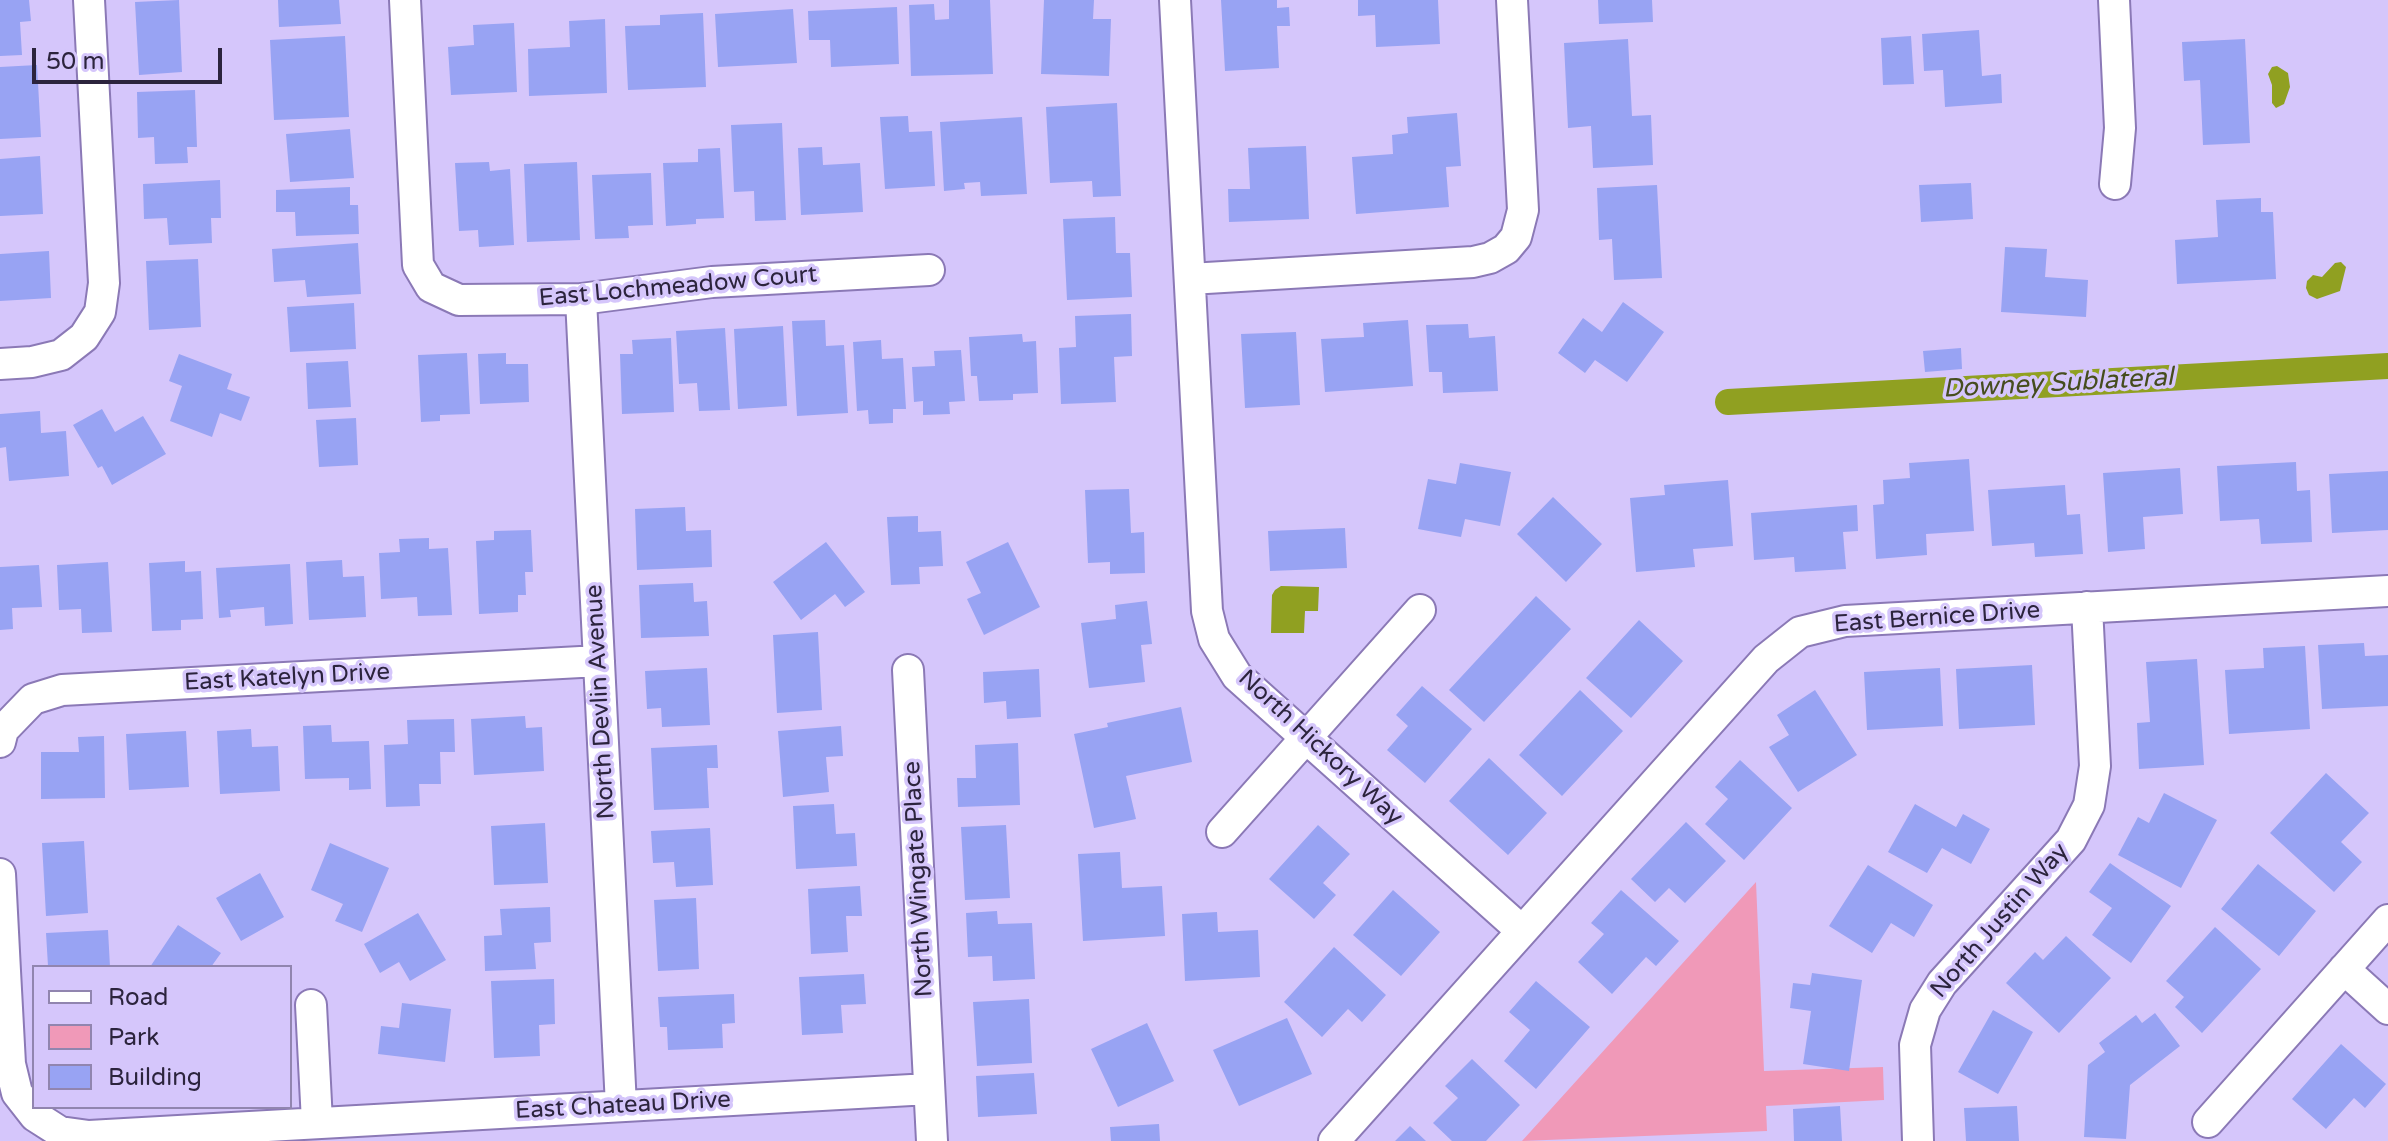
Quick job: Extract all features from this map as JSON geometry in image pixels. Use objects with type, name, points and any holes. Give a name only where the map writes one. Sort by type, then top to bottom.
[{"type":"street","points":[[0,364],[32,362],[61,355],[84,337],[100,312],[104,283],[89,0]]},
{"type":"street","name":"East Lochmeadow Court","points":[[405,0],[418,265],[431,287],[459,300],[581,299],[712,282],[929,270]]},
{"type":"street","name":"North Hickory Way","points":[[1175,0],[1207,611],[1214,639],[1237,676],[1522,931]]},
{"type":"street","points":[[1190,279],[1473,262],[1490,258],[1506,249],[1516,237],[1523,210],[1512,0]]},
{"type":"street","points":[[2114,0],[2120,128],[2115,184]]},
{"type":"street","name":"North Devlin Avenue","points":[[581,299],[621,1106]]},
{"type":"street","name":"East Bernice Drive","points":[[1522,931],[1766,659],[1800,632],[1845,621],[2388,591]]},
{"type":"street","name":"North Justin Way","points":[[1918,1141],[1915,1045],[1925,1010],[1942,983],[2071,840],[2089,805],[2095,766],[2087,607]]},
{"type":"street","points":[[1222,832],[1420,610]]},
{"type":"street","name":"East Katelyn Drive","points":[[0,742],[3,730],[33,699],[62,690],[599,661]]},
{"type":"street","name":"North Wingate Place","points":[[908,670],[932,1141]]},
{"type":"street","points":[[0,874],[2,971]]},
{"type":"street","points":[[2208,1122],[2388,920]]},
{"type":"street","points":[[1334,1141],[1522,931]]},
{"type":"street","points":[[2344,969],[2388,1009]]},
{"type":"street","name":"East Chateau Drive","points":[[2,971],[10,1064],[17,1093],[35,1116],[60,1132],[89,1136],[929,1089]]},
{"type":"street","points":[[311,1005],[317,1122]]},
{"type":"green space","points":[[1756,882],[1764,1071],[1883,1067],[1884,1100],[1766,1106],[1767,1131],[1522,1141]]},
{"type":"shaded area","points":[[2277,66],[2288,73],[2290,87],[2284,104],[2276,108],[2272,103],[2272,85],[2268,74],[2272,67]]},
{"type":"shaded area","points":[[2341,262],[2346,267],[2340,291],[2317,299],[2309,295],[2307,281],[2313,275],[2322,277],[2335,263]]},
{"type":"shaded area","points":[[1281,586],[1319,587],[1318,611],[1305,611],[1304,633],[1271,633],[1272,595]]},
{"type":"building","points":[[0,0],[29,0],[31,21],[20,22],[22,55],[0,56]]},
{"type":"building","points":[[179,0],[182,72],[139,75],[135,2]]},
{"type":"building","points":[[278,0],[339,0],[341,24],[279,27]]},
{"type":"building","points":[[949,0],[990,0],[993,74],[911,76],[909,5],[934,4],[935,20],[949,19]]},
{"type":"building","points":[[1044,0],[1094,0],[1093,19],[1111,19],[1109,76],[1041,74]]},
{"type":"building","points":[[1221,0],[1277,0],[1277,8],[1289,7],[1290,26],[1277,26],[1279,68],[1225,71]]},
{"type":"building","points":[[1358,0],[1438,0],[1440,44],[1376,47],[1375,15],[1358,16]]},
{"type":"building","points":[[1598,0],[1652,0],[1653,22],[1599,24]]},
{"type":"building","points":[[897,7],[899,64],[831,67],[830,40],[809,40],[808,11]]},
{"type":"building","points":[[793,9],[797,63],[718,67],[715,14]]},
{"type":"building","points":[[703,13],[706,87],[628,90],[625,26],[660,25],[660,15]]},
{"type":"building","points":[[605,19],[607,93],[529,96],[528,49],[570,47],[569,21]]},
{"type":"building","points":[[514,23],[517,92],[451,95],[448,47],[474,45],[473,25]]},
{"type":"building","points":[[1979,30],[1982,76],[2001,74],[2002,103],[1945,107],[1943,70],[1924,71],[1922,34]]},
{"type":"building","points":[[345,36],[349,117],[274,120],[270,40]]},
{"type":"building","points":[[1911,36],[1914,84],[1883,85],[1881,38]]},
{"type":"building","points":[[1628,39],[1632,116],[1651,115],[1653,165],[1593,168],[1591,126],[1568,128],[1564,43]]},
{"type":"building","points":[[2245,39],[2250,143],[2203,145],[2200,80],[2184,81],[2182,42]]},
{"type":"building","points":[[37,65],[41,137],[0,139],[0,67]]},
{"type":"building","points":[[195,90],[197,147],[187,147],[188,163],[155,164],[154,137],[138,138],[137,92]]},
{"type":"building","points":[[1117,103],[1121,196],[1093,197],[1092,181],[1050,183],[1046,107]]},
{"type":"building","points":[[1457,113],[1461,166],[1446,167],[1449,207],[1356,214],[1352,157],[1393,154],[1392,135],[1408,133],[1407,117]]},
{"type":"building","points":[[908,116],[909,132],[932,131],[935,186],[885,189],[880,117]]},
{"type":"building","points":[[1022,117],[1027,194],[981,196],[980,182],[964,183],[965,189],[944,191],[940,122]]},
{"type":"building","points":[[782,123],[786,220],[755,221],[754,191],[734,192],[731,125]]},
{"type":"building","points":[[350,129],[354,178],[290,182],[286,134]]},
{"type":"building","points":[[1306,146],[1309,219],[1229,222],[1228,189],[1250,189],[1248,148]]},
{"type":"building","points":[[822,147],[823,165],[860,163],[863,212],[801,215],[798,148]]},
{"type":"building","points":[[720,148],[724,218],[696,219],[696,224],[666,226],[663,163],[698,162],[698,149]]},
{"type":"building","points":[[40,156],[43,214],[0,216],[0,159]]},
{"type":"building","points":[[489,162],[490,171],[510,169],[514,245],[479,247],[478,230],[459,231],[455,163]]},
{"type":"building","points":[[577,162],[580,240],[527,242],[524,164]]},
{"type":"building","points":[[651,173],[653,225],[628,226],[629,238],[595,239],[592,175]]},
{"type":"building","points":[[220,180],[221,218],[211,218],[212,243],[169,245],[167,218],[144,219],[143,184]]},
{"type":"building","points":[[1971,183],[1973,219],[1921,222],[1919,185]]},
{"type":"building","points":[[1657,185],[1662,278],[1614,280],[1612,239],[1599,240],[1597,188]]},
{"type":"building","points":[[350,187],[350,205],[358,205],[359,234],[296,236],[295,212],[276,212],[276,190]]},
{"type":"building","points":[[2261,198],[2261,212],[2273,212],[2276,279],[2177,284],[2175,240],[2218,237],[2216,200]]},
{"type":"building","points":[[1115,217],[1116,253],[1130,253],[1132,297],[1067,300],[1063,219]]},
{"type":"building","points":[[358,243],[361,294],[307,297],[305,280],[274,282],[272,249]]},
{"type":"building","points":[[2005,247],[2047,249],[2045,277],[2088,280],[2086,317],[2001,312]]},
{"type":"building","points":[[49,251],[51,298],[0,301],[0,254]]},
{"type":"building","points":[[198,259],[201,327],[149,330],[146,261]]},
{"type":"building","points":[[1623,302],[1664,332],[1627,382],[1595,360],[1585,373],[1558,353],[1583,318],[1602,332]]},
{"type":"building","points":[[354,303],[356,349],[290,352],[287,307]]},
{"type":"building","points":[[1131,314],[1132,356],[1114,357],[1116,402],[1061,404],[1059,348],[1076,347],[1075,316]]},
{"type":"building","points":[[825,320],[826,346],[844,345],[848,413],[797,416],[792,321]]},
{"type":"building","points":[[1408,320],[1413,386],[1325,392],[1321,339],[1364,337],[1363,323]]},
{"type":"building","points":[[1468,324],[1469,338],[1495,336],[1498,391],[1443,393],[1442,372],[1429,372],[1426,325]]},
{"type":"building","points":[[783,326],[787,406],[738,409],[734,329]]},
{"type":"building","points":[[725,328],[730,410],[699,411],[697,383],[679,384],[676,331]]},
{"type":"building","points":[[1296,332],[1300,405],[1245,408],[1241,334]]},
{"type":"building","points":[[1022,334],[1023,342],[1036,341],[1038,393],[1013,394],[1013,400],[979,401],[977,376],[971,376],[969,337]]},
{"type":"building","points":[[671,338],[674,412],[622,414],[620,354],[633,354],[632,340]]},
{"type":"building","points":[[881,340],[882,359],[903,358],[906,409],[893,409],[893,423],[869,424],[868,410],[857,411],[853,342]]},
{"type":"building","points":[[1961,348],[1962,369],[1925,372],[1923,351]]},
{"type":"building","points":[[961,350],[965,401],[949,402],[950,414],[923,415],[923,401],[914,402],[912,367],[935,366],[934,351]]},
{"type":"building","points":[[467,353],[470,414],[440,415],[440,421],[421,422],[418,355]]},
{"type":"building","points":[[506,353],[506,364],[528,364],[529,402],[480,404],[478,354]]},
{"type":"building","points":[[179,354],[232,374],[227,389],[250,397],[241,421],[220,413],[212,437],[170,421],[182,386],[169,381]]},
{"type":"building","points":[[348,361],[351,407],[308,409],[306,363]]},
{"type":"building","points":[[102,409],[115,432],[143,416],[166,454],[112,485],[102,466],[98,468],[73,425]]},
{"type":"building","points":[[40,411],[41,433],[66,431],[69,476],[9,481],[6,447],[0,448],[0,414]]},
{"type":"building","points":[[356,418],[358,465],[319,467],[316,420]]},
{"type":"building","points":[[1969,459],[1974,531],[1926,534],[1927,555],[1876,559],[1873,505],[1884,504],[1883,480],[1910,478],[1909,463]]},
{"type":"building","points":[[2296,462],[2297,491],[2310,490],[2312,542],[2261,544],[2259,519],[2220,521],[2217,466]]},
{"type":"building","points":[[1460,463],[1511,472],[1500,526],[1465,519],[1461,537],[1418,529],[1428,479],[1456,484]]},
{"type":"building","points":[[2180,468],[2183,514],[2143,517],[2145,549],[2108,552],[2103,473]]},
{"type":"building","points":[[2388,471],[2388,530],[2332,533],[2329,474]]},
{"type":"building","points":[[1728,480],[1733,546],[1693,549],[1695,567],[1636,572],[1630,498],[1665,495],[1664,485]]},
{"type":"building","points":[[2065,485],[2067,515],[2080,514],[2083,554],[2035,557],[2034,543],[1992,546],[1988,490]]},
{"type":"building","points":[[1129,489],[1131,533],[1144,532],[1145,573],[1110,574],[1110,562],[1088,563],[1085,490]]},
{"type":"building","points":[[1553,497],[1602,544],[1566,582],[1517,534]]},
{"type":"building","points":[[1857,505],[1858,531],[1843,532],[1846,569],[1795,572],[1794,557],[1754,560],[1751,513]]},
{"type":"building","points":[[685,507],[686,531],[711,530],[712,567],[637,570],[635,509]]},
{"type":"building","points":[[918,516],[918,532],[941,531],[943,566],[919,567],[920,584],[891,585],[887,517]]},
{"type":"building","points":[[1345,528],[1347,568],[1270,571],[1268,531]]},
{"type":"building","points":[[531,530],[533,572],[525,572],[526,595],[518,595],[518,612],[479,614],[476,541],[494,540],[494,531]]},
{"type":"building","points":[[429,538],[429,549],[448,548],[452,615],[418,616],[417,597],[381,599],[379,553],[400,552],[399,539]]},
{"type":"building","points":[[826,542],[865,592],[845,607],[835,594],[801,620],[773,582]]},
{"type":"building","points":[[1008,542],[1040,607],[984,635],[967,599],[981,593],[966,562]]},
{"type":"building","points":[[342,560],[343,577],[364,576],[366,617],[309,620],[306,562]]},
{"type":"building","points":[[185,561],[185,572],[201,571],[203,619],[181,620],[181,630],[152,631],[149,563]]},
{"type":"building","points":[[108,562],[112,632],[82,633],[81,609],[59,610],[57,565]]},
{"type":"building","points":[[290,564],[293,624],[265,626],[264,607],[230,610],[231,617],[219,618],[216,568]]},
{"type":"building","points":[[39,565],[42,607],[12,608],[13,629],[0,630],[0,567]]},
{"type":"building","points":[[693,583],[694,602],[707,601],[709,636],[641,638],[639,585]]},
{"type":"building","points":[[1536,596],[1571,629],[1484,722],[1449,690]]},
{"type":"building","points":[[1147,601],[1152,644],[1141,645],[1145,682],[1089,688],[1081,623],[1116,619],[1115,605]]},
{"type":"building","points":[[1639,620],[1683,661],[1631,718],[1586,678]]},
{"type":"building","points":[[818,632],[822,710],[777,713],[773,635]]},
{"type":"building","points":[[2364,643],[2365,656],[2388,655],[2388,706],[2322,709],[2318,645]]},
{"type":"building","points":[[2305,646],[2310,729],[2229,734],[2225,670],[2264,668],[2263,648]]},
{"type":"building","points":[[2197,659],[2204,765],[2139,769],[2137,723],[2150,722],[2146,662]]},
{"type":"building","points":[[2032,665],[2035,725],[1959,729],[1956,669]]},
{"type":"building","points":[[707,668],[710,725],[662,727],[661,708],[647,709],[645,671]]},
{"type":"building","points":[[1940,668],[1943,726],[1867,730],[1864,672]]},
{"type":"building","points":[[1039,669],[1041,717],[1007,719],[1006,701],[984,703],[983,672]]},
{"type":"building","points":[[1422,686],[1472,729],[1425,783],[1387,750],[1408,726],[1396,715]]},
{"type":"building","points":[[1580,690],[1623,731],[1562,796],[1519,755]]},
{"type":"building","points":[[1815,690],[1857,755],[1798,792],[1769,747],[1789,735],[1777,715]]},
{"type":"building","points":[[1181,707],[1192,762],[1126,776],[1136,819],[1094,828],[1074,734],[1108,727],[1107,723]]},
{"type":"building","points":[[525,716],[526,728],[542,727],[544,771],[474,775],[471,719]]},
{"type":"building","points":[[454,719],[455,752],[440,752],[441,784],[419,784],[420,806],[386,807],[384,745],[408,744],[407,720]]},
{"type":"building","points":[[331,725],[332,742],[369,741],[371,789],[349,790],[349,778],[305,779],[303,726]]},
{"type":"building","points":[[841,726],[843,756],[826,757],[829,792],[783,797],[778,731]]},
{"type":"building","points":[[251,729],[252,747],[278,746],[280,791],[220,794],[217,731]]},
{"type":"building","points":[[186,731],[189,787],[129,790],[126,734]]},
{"type":"building","points":[[104,736],[105,798],[41,799],[41,752],[79,752],[78,737]]},
{"type":"building","points":[[1018,743],[1020,805],[958,807],[957,778],[976,778],[975,745]]},
{"type":"building","points":[[717,745],[718,768],[707,768],[709,808],[654,810],[651,748]]},
{"type":"building","points":[[1489,758],[1547,813],[1508,855],[1449,801]]},
{"type":"building","points":[[1740,760],[1792,808],[1744,860],[1705,824],[1728,799],[1715,787]]},
{"type":"building","points":[[2326,773],[2369,813],[2341,842],[2362,862],[2334,892],[2270,833]]},
{"type":"building","points":[[2164,793],[2217,820],[2181,888],[2118,855],[2138,817],[2149,823]]},
{"type":"building","points":[[834,804],[836,834],[855,833],[857,866],[796,869],[793,806]]},
{"type":"building","points":[[1915,804],[1956,827],[1963,814],[1990,829],[1971,864],[1942,848],[1927,873],[1888,852]]},
{"type":"building","points":[[1686,822],[1726,861],[1685,903],[1669,888],[1655,902],[1631,879]]},
{"type":"building","points":[[545,823],[548,883],[494,885],[491,826]]},
{"type":"building","points":[[1006,825],[1010,898],[965,900],[961,827]]},
{"type":"building","points":[[1318,825],[1350,854],[1323,883],[1336,895],[1314,919],[1269,879]]},
{"type":"building","points":[[710,828],[713,885],[676,887],[674,862],[653,863],[651,831]]},
{"type":"building","points":[[84,841],[88,913],[46,916],[42,843]]},
{"type":"building","points":[[330,843],[389,868],[362,932],[335,921],[343,904],[311,890]]},
{"type":"building","points":[[1120,852],[1122,888],[1162,886],[1165,936],[1083,941],[1078,854]]},
{"type":"building","points":[[2110,863],[2171,906],[2131,963],[2092,935],[2112,908],[2089,892]]},
{"type":"building","points":[[2258,864],[2316,911],[2279,956],[2221,909]]},
{"type":"building","points":[[1868,865],[1933,905],[1914,937],[1891,923],[1872,953],[1829,926]]},
{"type":"building","points":[[260,873],[284,917],[241,941],[216,898]]},
{"type":"building","points":[[860,886],[862,916],[846,916],[848,952],[811,954],[808,889]]},
{"type":"building","points":[[1393,890],[1440,932],[1401,976],[1353,935]]},
{"type":"building","points":[[1621,890],[1679,941],[1656,966],[1646,957],[1612,994],[1578,962],[1604,934],[1591,923]]},
{"type":"building","points":[[696,898],[699,969],[658,971],[654,900]]},
{"type":"building","points":[[550,907],[551,942],[534,943],[536,969],[485,971],[484,936],[502,935],[500,909]]},
{"type":"building","points":[[997,911],[998,924],[1032,923],[1035,979],[993,981],[992,956],[968,957],[966,913]]},
{"type":"building","points":[[1217,912],[1218,932],[1258,930],[1260,977],[1185,981],[1182,914]]},
{"type":"building","points":[[418,913],[446,960],[410,981],[399,962],[380,973],[364,944]]},
{"type":"building","points":[[178,925],[221,953],[212,965],[151,965]]},
{"type":"building","points":[[2215,927],[2261,969],[2202,1033],[2175,1007],[2184,997],[2166,981]]},
{"type":"building","points":[[108,930],[110,965],[48,965],[46,933]]},
{"type":"building","points":[[2066,936],[2111,978],[2059,1033],[2006,983],[2035,952],[2043,960]]},
{"type":"building","points":[[1334,947],[1386,995],[1362,1022],[1348,1009],[1322,1037],[1284,1002]]},
{"type":"building","points":[[1812,973],[1862,980],[1849,1071],[1803,1064],[1811,1011],[1790,1008],[1793,983],[1810,985]]},
{"type":"building","points":[[864,974],[866,1004],[841,1005],[843,1033],[802,1035],[799,977]]},
{"type":"building","points":[[554,979],[555,1024],[539,1025],[540,1056],[494,1058],[491,981]]},
{"type":"building","points":[[1536,981],[1590,1027],[1536,1089],[1504,1061],[1530,1030],[1509,1012]]},
{"type":"building","points":[[734,994],[735,1023],[722,1024],[723,1048],[668,1050],[667,1027],[660,1027],[658,997]]},
{"type":"building","points":[[1029,999],[1032,1063],[977,1066],[973,1002]]},
{"type":"building","points":[[402,1003],[451,1009],[445,1062],[378,1054],[381,1026],[399,1028]]},
{"type":"building","points":[[1993,1010],[2033,1032],[1998,1094],[1958,1072]]},
{"type":"building","points":[[2155,1013],[2180,1046],[2130,1085],[2126,1139],[2084,1137],[2088,1065],[2105,1052],[2099,1043],[2136,1015],[2142,1023]]},
{"type":"building","points":[[1287,1018],[1312,1074],[1239,1106],[1213,1050]]},
{"type":"building","points":[[1147,1023],[1174,1081],[1118,1107],[1091,1049]]},
{"type":"building","points":[[2341,1044],[2386,1084],[2365,1108],[2354,1098],[2326,1129],[2292,1099]]},
{"type":"building","points":[[1472,1059],[1520,1105],[1486,1141],[1452,1141],[1433,1123],[1458,1098],[1445,1086]]},
{"type":"building","points":[[1034,1073],[1037,1114],[978,1117],[976,1076]]},
{"type":"building","points":[[1840,1106],[1842,1141],[1794,1141],[1793,1109]]},
{"type":"building","points":[[2017,1106],[2019,1141],[1966,1141],[1964,1108]]},
{"type":"building","points":[[1159,1124],[1160,1141],[1111,1141],[1110,1127]]},
{"type":"building","points":[[1410,1126],[1426,1141],[1395,1141]]},
{"type":"waterway","name":"Downey Sublateral","points":[[1728,402],[2388,366]]}]
